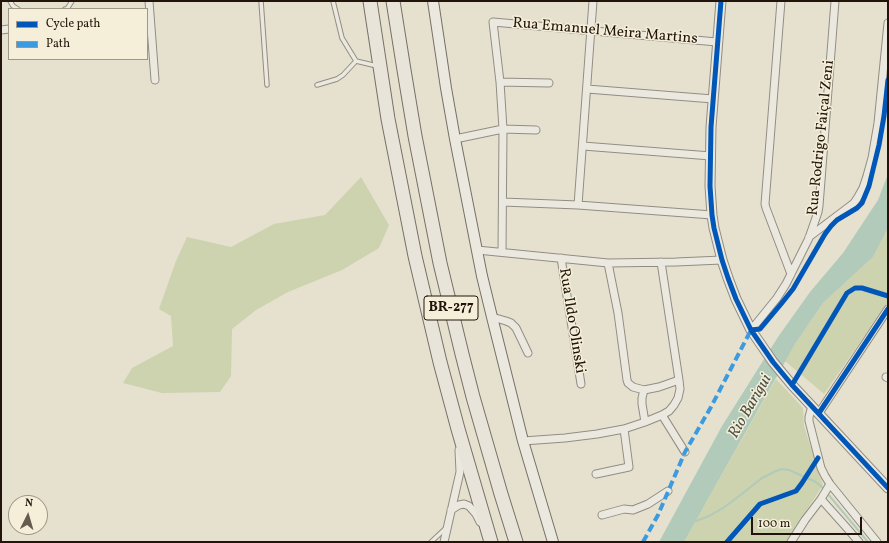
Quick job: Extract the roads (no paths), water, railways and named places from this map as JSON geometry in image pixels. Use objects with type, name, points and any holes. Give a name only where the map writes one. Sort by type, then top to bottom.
[{"type":"highway","name":"BR-277","points":[[370,1],[388,119],[415,256],[440,362],[490,542]]},
{"type":"highway","name":"BR-277","points":[[393,1],[415,136],[442,271],[460,347],[516,542]]},
{"type":"main road","points":[[434,1],[446,88],[477,250],[492,317],[533,477],[553,542]]},
{"type":"street","points":[[149,1],[149,17],[155,80]]},
{"type":"street","points":[[578,205],[593,1]]},
{"type":"street","points":[[721,1],[713,99],[710,186],[712,215],[722,260],[736,299],[759,343],[786,378],[888,488]]},
{"type":"street","points":[[781,1],[765,204],[791,274]]},
{"type":"street","name":"Rua Rodrigo Faiçal Zeni","points":[[751,330],[783,291],[816,218],[819,206],[835,1]]},
{"type":"street","name":"Rua Emanuel Meira Martins","points":[[500,82],[494,22],[717,42]]},
{"type":"street","points":[[808,238],[854,203],[865,182],[872,158],[878,123],[888,23]]},
{"type":"street","points":[[502,252],[503,129],[500,82],[549,83]]},
{"type":"street","points":[[587,89],[713,99]]},
{"type":"street","points":[[455,139],[503,129],[536,130]]},
{"type":"street","points":[[583,146],[710,156]]},
{"type":"street","points":[[503,202],[578,205],[712,215]]},
{"type":"street","points":[[477,250],[608,263],[722,260]]},
{"type":"street","name":"Rua Ildo Olinski","points":[[561,258],[581,384]]},
{"type":"street","points":[[524,440],[564,438],[624,429],[645,422],[669,411],[678,398],[680,380],[661,262]]},
{"type":"street","points":[[608,263],[617,306],[627,380],[630,385],[644,390],[680,380]]},
{"type":"street","points":[[819,413],[888,309]]},
{"type":"street","points":[[492,317],[511,323],[516,328],[528,353]]},
{"type":"street","points":[[644,390],[642,404],[645,422]]},
{"type":"street","points":[[812,406],[809,416],[821,468],[825,476],[826,491],[846,527],[859,542]]},
{"type":"street","points":[[662,415],[685,452]]},
{"type":"street","points":[[444,542],[460,472],[458,429]]},
{"type":"street","points":[[596,474],[629,467],[624,429]]},
{"type":"street","points":[[602,515],[624,509],[631,511],[634,510],[648,504],[668,491]]},
{"type":"street","points":[[791,542],[826,491]]},
{"type":"street","points":[[826,491],[877,542]]},
{"type":"street","points":[[451,510],[459,505],[464,504],[469,506],[476,514],[490,542]]},
{"type":"lane","points":[[261,1],[267,85]]},
{"type":"lane","points":[[333,1],[342,38],[356,61],[380,67]]},
{"type":"lane","points":[[317,85],[337,79],[343,75],[356,61]]},
{"type":"lane","points":[[431,542],[448,526]]},
{"type":"water","name":"Rio Barigui","points":[[888,174],[888,228],[873,257],[823,303],[795,344],[684,542],[659,542],[722,426],[778,337],[810,292],[843,253],[878,200]]},
{"type":"waterway","points":[[693,522],[709,516],[723,508],[762,478],[782,469],[789,470],[814,481],[822,487],[868,542]]}]
